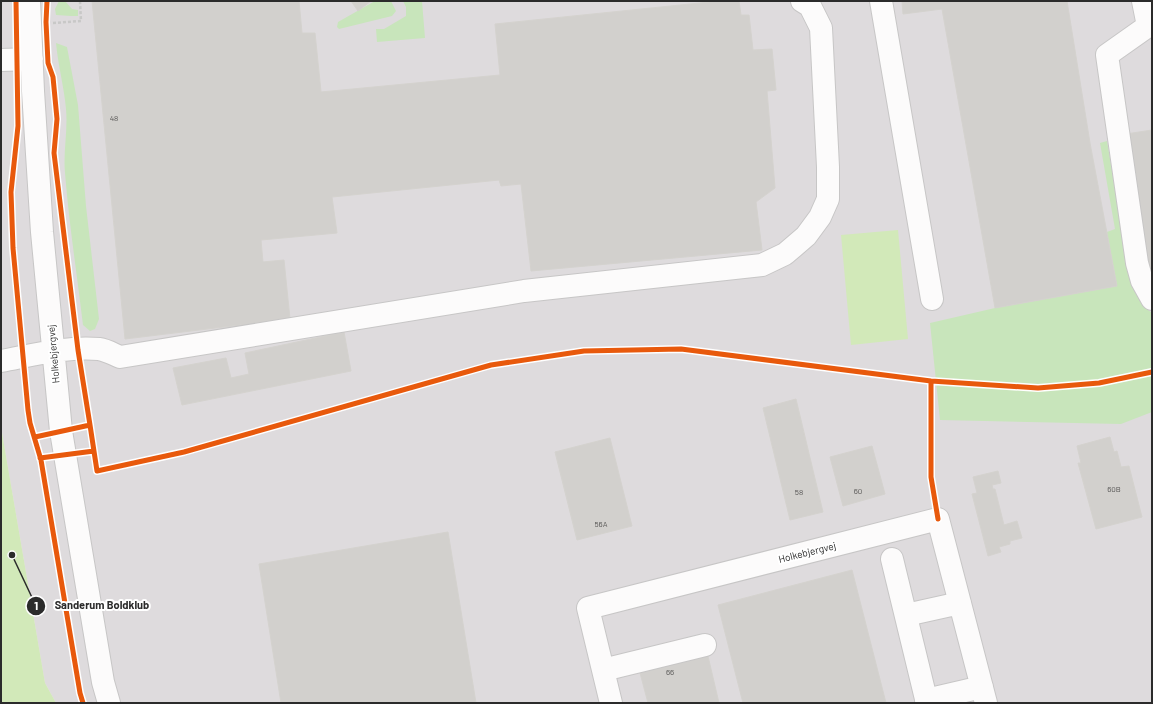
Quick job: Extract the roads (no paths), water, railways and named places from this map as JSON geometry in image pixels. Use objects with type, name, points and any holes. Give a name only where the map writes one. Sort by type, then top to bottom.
[{"type":"street","name":"Holkebjergvej","points":[[29,1],[42,232],[52,352],[61,431],[103,682],[109,703]]},
{"type":"street","points":[[1,361],[52,352],[101,349],[120,357],[524,291],[762,264],[785,254],[806,236],[820,218],[828,199],[828,168],[821,28],[810,6],[802,1]]},
{"type":"street","points":[[881,1],[932,300]]},
{"type":"street","points":[[1144,1],[1148,26],[1107,55],[1137,263],[1142,280],[1152,299]]},
{"type":"street","points":[[1,60],[32,60]]},
{"type":"street","name":"Holkebjergvej","points":[[611,703],[588,608],[938,519],[984,695]]},
{"type":"street","points":[[892,559],[927,701],[984,695]]},
{"type":"street","points":[[906,615],[960,603]]},
{"type":"street","points":[[603,670],[705,645]]},
{"type":"place","name":"Sanderum Boldklub","points":[[12,555]]}]
